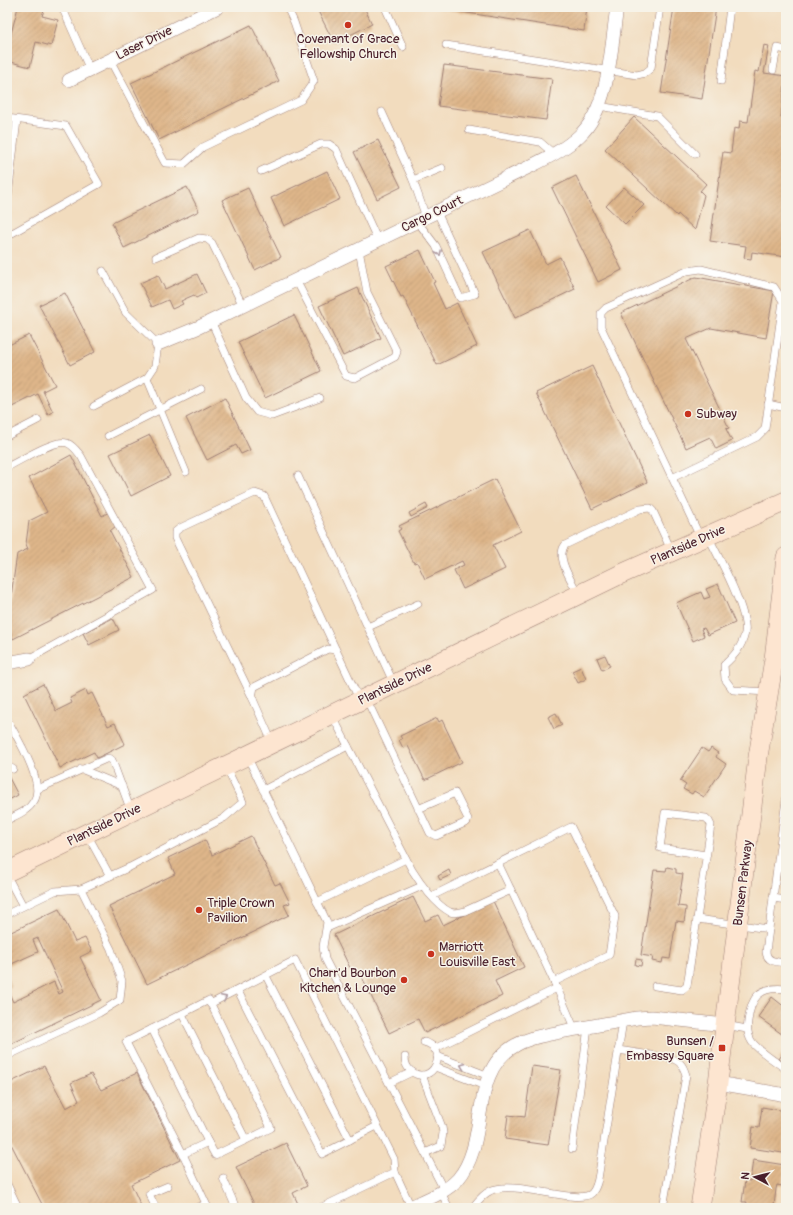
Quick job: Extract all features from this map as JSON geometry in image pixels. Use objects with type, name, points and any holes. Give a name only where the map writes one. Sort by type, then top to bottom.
[{"type":"street","name":"Laser Drive","points":[[69,80],[218,7]]},
{"type":"street","name":"Cargo Court","points":[[158,344],[243,306],[427,217],[566,147],[583,132],[600,106],[617,7]]},
{"type":"street","name":"Plantside Drive","points":[[7,872],[578,595],[786,501]]},
{"type":"street","name":"Bunsen Parkway","points":[[700,1208],[718,1083],[768,692],[781,635],[786,557]]},
{"type":"street","points":[[7,663],[30,659]]},
{"type":"street","points":[[410,1207],[442,1191],[457,1180],[471,1158],[477,1139],[487,1081],[499,1058],[516,1044],[541,1036],[652,1017],[725,1026]]},
{"type":"street","points":[[718,1083],[786,1095]]},
{"type":"lane","points":[[62,7],[90,70]]},
{"type":"lane","points":[[110,60],[165,162],[184,164],[203,147],[300,100],[314,81],[294,22],[287,7]]},
{"type":"lane","points":[[385,7],[403,47]]},
{"type":"lane","points":[[446,44],[637,75],[645,73],[650,68],[660,7]]},
{"type":"lane","points":[[721,80],[730,7]]},
{"type":"lane","points":[[773,70],[777,48],[786,50]]},
{"type":"lane","points":[[600,106],[657,116],[695,154]]},
{"type":"lane","points":[[382,112],[413,180],[436,246],[460,298],[475,294],[427,217]]},
{"type":"lane","points":[[7,118],[66,126],[99,184],[7,236]]},
{"type":"lane","points":[[7,205],[17,120]]},
{"type":"lane","points":[[469,130],[540,142],[554,154]]},
{"type":"lane","points":[[261,171],[321,144],[329,144],[336,149],[378,240]]},
{"type":"lane","points":[[413,180],[442,168]]},
{"type":"lane","points":[[156,257],[199,238],[207,239],[212,243],[243,306]]},
{"type":"lane","points":[[296,280],[346,376],[355,378],[395,357],[396,352],[367,292],[358,250]]},
{"type":"lane","points":[[672,478],[757,437],[765,429],[784,300],[774,287],[769,284],[694,269],[606,308],[601,313],[601,327],[672,478],[741,604],[746,631],[738,652],[724,665],[725,679],[733,690],[768,692]]},
{"type":"lane","points":[[94,406],[147,378],[155,366],[158,344],[126,314],[103,271]]},
{"type":"lane","points":[[211,321],[246,398],[257,412],[272,416],[320,398]]},
{"type":"lane","points":[[147,378],[186,472]]},
{"type":"lane","points":[[108,436],[201,389]]},
{"type":"lane","points":[[768,404],[786,408]]},
{"type":"lane","points":[[7,436],[38,420]]},
{"type":"lane","points":[[7,467],[55,444],[66,443],[73,446],[81,456],[153,590],[30,659]]},
{"type":"lane","points":[[298,476],[394,684]]},
{"type":"lane","points":[[272,743],[253,699],[175,538],[175,532],[180,528],[255,493],[264,496],[336,650],[363,700],[418,809],[432,835],[436,836],[467,822],[468,819],[455,793],[418,809]]},
{"type":"lane","points":[[578,595],[562,558],[562,549],[565,545],[640,509],[650,508],[653,511],[672,552]]},
{"type":"lane","points":[[368,626],[418,604]]},
{"type":"lane","points":[[253,699],[252,691],[254,687],[328,649],[336,650]]},
{"type":"lane","points":[[332,714],[406,860],[422,886],[432,896],[450,912],[458,913],[511,890]]},
{"type":"lane","points":[[7,719],[32,769],[38,789],[36,800],[27,810],[7,820]]},
{"type":"lane","points":[[263,790],[348,746]]},
{"type":"lane","points":[[247,756],[327,922],[323,947],[325,959],[425,1153],[449,1208]]},
{"type":"lane","points":[[38,789],[108,758],[112,760],[132,812]]},
{"type":"lane","points":[[7,914],[55,891],[81,889],[110,876],[224,818],[243,802],[226,766]]},
{"type":"lane","points":[[82,769],[122,786]]},
{"type":"lane","points":[[786,800],[766,957],[770,960],[786,963]]},
{"type":"lane","points":[[656,986],[682,990],[685,989],[711,825],[710,821],[706,818],[665,813],[660,848],[706,856]]},
{"type":"lane","points":[[432,896],[570,827],[615,916],[609,954],[555,985],[434,1048]]},
{"type":"lane","points":[[86,834],[110,876]]},
{"type":"lane","points":[[317,902],[406,860]]},
{"type":"lane","points":[[498,863],[555,985],[582,1028],[572,1149]]},
{"type":"lane","points":[[777,868],[786,869]]},
{"type":"lane","points":[[7,876],[23,906]]},
{"type":"lane","points":[[327,928],[422,886]]},
{"type":"lane","points":[[7,1056],[99,1013],[120,1000],[122,981],[111,950],[81,889]]},
{"type":"lane","points":[[773,898],[786,900]]},
{"type":"lane","points":[[697,919],[769,929]]},
{"type":"lane","points":[[210,1004],[238,991],[295,960],[394,1159],[395,1172],[410,1207]]},
{"type":"lane","points":[[266,976],[350,1140]]},
{"type":"lane","points":[[786,989],[769,990],[755,997],[750,1006],[747,1029],[752,1041],[786,1069]]},
{"type":"lane","points":[[238,991],[322,1154],[377,1126]]},
{"type":"lane","points":[[152,1029],[215,1155],[271,1128],[209,1000],[126,1042],[183,1154],[207,1206],[197,1208]]},
{"type":"lane","points":[[182,1014],[246,1140]]},
{"type":"lane","points":[[472,1208],[490,1191],[502,1188],[516,1187],[579,1198],[591,1194],[596,1185],[599,1173],[623,1021]]},
{"type":"lane","points":[[725,1026],[747,1029]]},
{"type":"lane","points":[[405,1057],[406,1065],[412,1072],[422,1075],[430,1073],[435,1067],[437,1056],[434,1048],[424,1042]]},
{"type":"lane","points":[[618,1050],[670,1058],[678,1060],[684,1066],[686,1075],[664,1208]]},
{"type":"lane","points":[[437,1056],[487,1081]]},
{"type":"lane","points":[[435,1067],[487,1081]]},
{"type":"lane","points":[[389,1083],[412,1072]]},
{"type":"lane","points":[[422,1075],[443,1133],[441,1146],[425,1153]]},
{"type":"lane","points":[[183,1154],[208,1142]]},
{"type":"lane","points":[[320,1208],[395,1172]]},
{"type":"lane","points":[[223,1178],[236,1208]]},
{"type":"lane","points":[[7,1184],[18,1206],[7,1208]]},
{"type":"lane","points":[[156,1208],[149,1194],[168,1186]]},
{"type":"building","points":[[18,7],[45,7],[42,16],[58,20],[51,46],[36,42],[30,67],[7,61],[7,49]]},
{"type":"building","name":"Covenant of Grace Fellowship Church","points":[[316,7],[364,7],[372,24],[334,43]]},
{"type":"building","points":[[429,7],[587,7],[584,31]]},
{"type":"building","points":[[674,7],[716,7],[702,99],[661,93]]},
{"type":"building","points":[[251,25],[279,81],[159,140],[131,83]]},
{"type":"building","points":[[764,45],[769,46],[764,73],[786,76],[781,117],[786,117],[786,257],[752,252],[751,259],[744,258],[746,246],[710,241],[723,152],[731,153],[734,128],[739,129],[740,121],[748,122],[755,71],[759,72]]},
{"type":"building","points":[[444,65],[552,79],[546,120],[438,106]]},
{"type":"building","points":[[634,117],[706,184],[700,191],[704,195],[695,230],[678,214],[677,216],[605,149]]},
{"type":"building","points":[[378,140],[401,187],[377,199],[354,152]]},
{"type":"building","points":[[327,171],[340,199],[284,226],[271,198]]},
{"type":"building","points":[[576,176],[622,270],[598,282],[552,188]]},
{"type":"building","points":[[187,187],[199,211],[124,248],[112,223]]},
{"type":"building","points":[[624,187],[644,205],[625,224],[606,206]]},
{"type":"building","points":[[248,188],[281,257],[255,270],[222,200]]},
{"type":"building","points":[[530,230],[546,264],[560,257],[575,289],[515,318],[483,252]]},
{"type":"building","points":[[420,250],[435,282],[433,283],[445,309],[457,303],[477,346],[437,365],[403,296],[401,297],[386,266]]},
{"type":"building","points":[[197,274],[206,293],[196,298],[194,295],[187,298],[181,301],[183,304],[172,309],[168,300],[152,307],[140,283],[158,275],[165,289]]},
{"type":"building","points":[[696,277],[774,291],[766,338],[711,328],[686,339],[729,428],[726,429],[732,441],[716,449],[710,437],[686,448],[621,313]]},
{"type":"building","points":[[358,288],[381,338],[343,356],[319,306]]},
{"type":"building","points":[[65,293],[95,352],[70,365],[39,305]]},
{"type":"building","points":[[294,315],[321,371],[265,398],[238,342]]},
{"type":"building","points":[[29,335],[55,385],[43,391],[53,412],[48,415],[38,394],[8,409],[7,407],[7,346]]},
{"type":"building","points":[[592,366],[647,482],[592,509],[536,393]]},
{"type":"building","points":[[225,398],[250,450],[241,454],[236,445],[207,460],[186,418]]},
{"type":"building","points":[[150,435],[170,476],[131,496],[110,454]]},
{"type":"building","points":[[71,455],[102,516],[109,512],[116,526],[110,531],[134,577],[13,639],[7,625],[17,554],[28,549],[26,544],[29,521],[47,512],[29,478]]},
{"type":"building","points":[[495,479],[521,531],[493,545],[505,569],[463,589],[454,570],[464,565],[462,561],[425,579],[417,562],[414,563],[398,531],[401,529],[399,526]]},
{"type":"building","points":[[426,504],[428,508],[411,517],[409,513]]},
{"type":"building","points":[[718,584],[735,623],[708,635],[704,628],[701,629],[704,636],[693,641],[676,603],[701,592],[704,599],[710,597],[706,589]]},
{"type":"building","points":[[113,618],[119,630],[89,645],[83,633]]},
{"type":"building","points":[[605,655],[610,666],[602,670],[597,658]]},
{"type":"building","points":[[581,667],[586,679],[578,683],[572,671]]},
{"type":"building","points":[[43,684],[56,711],[72,703],[70,698],[86,690],[88,695],[92,693],[108,726],[115,723],[125,744],[97,758],[94,752],[60,768],[24,694]]},
{"type":"building","points":[[556,713],[562,725],[554,729],[548,717]]},
{"type":"building","points":[[437,718],[439,722],[442,720],[462,762],[425,780],[408,746],[403,748],[399,740],[402,739],[400,736]]},
{"type":"building","points":[[702,748],[708,752],[711,748],[718,753],[716,757],[726,764],[704,797],[694,791],[692,794],[683,789],[686,785],[680,781]]},
{"type":"building","points":[[7,774],[18,795],[7,801]]},
{"type":"building","name":"Triple Crown Pavilion","points":[[251,836],[275,885],[280,883],[290,903],[284,905],[289,915],[147,984],[109,906],[175,874],[168,858],[205,840],[212,855]]},
{"type":"building","points":[[667,867],[676,869],[676,873],[683,874],[678,906],[686,907],[686,909],[684,922],[676,921],[670,959],[663,958],[662,963],[652,961],[653,957],[641,955],[654,870],[666,871]]},
{"type":"building","points":[[449,870],[451,875],[440,880],[438,876]]},
{"type":"building","name":"Marriott Louisville East","points":[[413,897],[425,921],[438,915],[443,925],[493,901],[524,967],[495,981],[502,996],[425,1033],[418,1019],[389,1033],[359,971],[353,974],[334,935]]},
{"type":"building","points":[[59,909],[75,942],[85,938],[92,951],[80,957],[101,1000],[7,1046],[7,989],[13,1002],[54,982],[59,994],[63,992],[38,938],[33,940],[38,952],[7,966],[7,934]]},
{"type":"building","points":[[636,959],[642,960],[641,966],[635,965]]},
{"type":"building","points":[[7,977],[11,987],[7,989]]},
{"type":"building","points":[[772,997],[786,1008],[786,1037],[758,1017]]},
{"type":"building","points":[[786,1049],[786,1064],[779,1059]]},
{"type":"building","points":[[44,1066],[66,1108],[79,1101],[71,1083],[91,1074],[101,1090],[137,1073],[180,1160],[131,1184],[142,1208],[44,1208],[10,1142],[7,1144],[7,1084]]},
{"type":"building","points":[[532,1066],[561,1070],[548,1145],[505,1139],[508,1115],[525,1117]]},
{"type":"building","points":[[762,1107],[786,1111],[786,1132],[783,1153],[750,1148],[753,1127],[759,1128]]},
{"type":"building","points":[[286,1143],[307,1186],[293,1193],[299,1206],[295,1208],[256,1208],[236,1167]]},
{"type":"building","points":[[753,1160],[785,1165],[782,1186],[777,1185],[776,1189],[774,1206],[778,1208],[746,1208],[747,1202],[742,1202],[745,1180],[750,1181]]},
{"type":"place","name":"Covenant of Grace Fellowship Church","points":[[348,25]]},
{"type":"place","name":"Subway","points":[[688,414]]},
{"type":"place","name":"Triple Crown Pavilion","points":[[199,910]]},
{"type":"place","name":"Marriott Louisville East","points":[[431,954]]},
{"type":"place","name":"Charr'd Bourbon Kitchen & Lounge","points":[[404,980]]},
{"type":"place","name":"Bunsen / Embassy Square","points":[[722,1048]]}]
